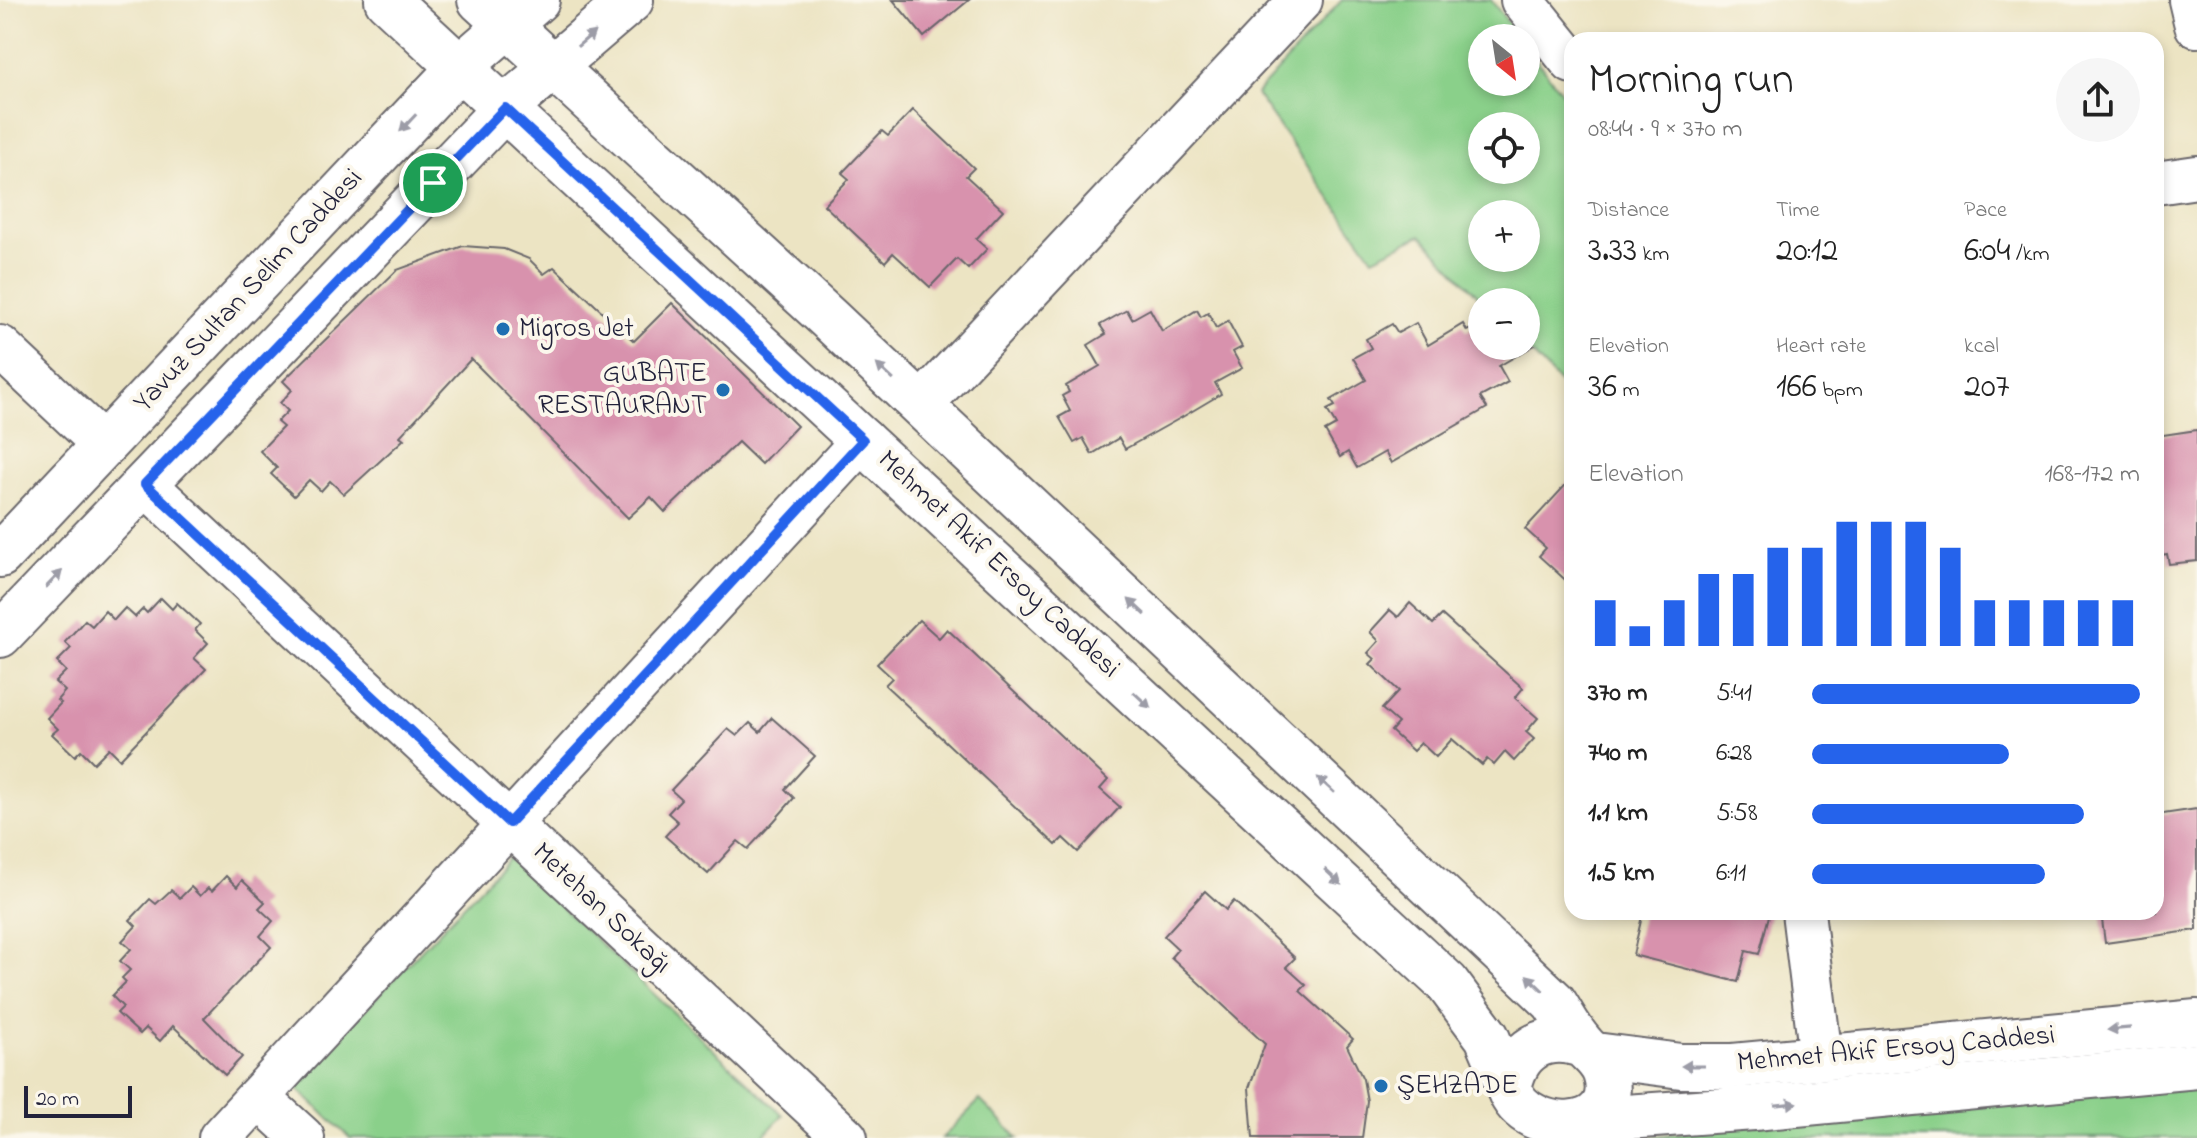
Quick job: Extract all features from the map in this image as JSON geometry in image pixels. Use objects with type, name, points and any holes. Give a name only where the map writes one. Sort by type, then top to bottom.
[{"type":"street","name":"Mehmet Akif Ersoy Caddesi","points":[[387,0],[1447,983],[1487,1037],[1503,1111]]},
{"type":"street","name":"Yavuz Sultan Selim Caddesi","points":[[0,635],[505,108],[631,0]]},
{"type":"street","points":[[921,405],[1301,0]]},
{"type":"street","points":[[1522,0],[1564,52]]},
{"type":"street","points":[[2191,0],[2197,25]]},
{"type":"street","name":"Yavuz Sultan Selim Caddesi","points":[[0,555],[461,66],[508,8]]},
{"type":"street","points":[[508,8],[554,67],[921,405],[1554,1002],[1589,1050],[1608,1087],[1605,1104],[1581,1132],[1550,1136],[1534,1131],[1503,1111],[1520,1057],[1533,1046],[1549,1040],[1566,1039],[1589,1050]]},
{"type":"street","points":[[2164,182],[2197,177]]},
{"type":"street","points":[[0,347],[104,445]]},
{"type":"street","points":[[220,1138],[863,440]]},
{"type":"street","name":"Metehan Sokağı","points":[[145,484],[509,823],[829,1132]]},
{"type":"street","points":[[1804,920],[1821,1058]]},
{"type":"street","name":"Mehmet Akif Ersoy Caddesi","points":[[1589,1050],[1681,1066],[1733,1066],[2197,1022]]},
{"type":"street","name":"Mehmet Akif Ersoy Caddesi","points":[[1581,1132],[1754,1108],[2197,1066]]},
{"type":"street","points":[[258,1097],[303,1138]]},
{"type":"green space","points":[[1342,0],[1491,0],[1509,24],[1468,24],[1468,96],[1540,96],[1540,64],[1564,96],[1564,388],[1538,360],[1540,288],[1471,288],[1421,235],[1373,258],[1256,94]]},
{"type":"green space","points":[[509,858],[783,1115],[762,1138],[350,1138],[293,1085]]},
{"type":"green space","points":[[2197,1076],[2197,1138],[1635,1138]]},
{"type":"green space","points":[[980,1100],[1018,1138],[942,1138]]},
{"type":"building","points":[[893,0],[969,0],[924,37]]},
{"type":"building","points":[[913,110],[974,168],[966,176],[1003,210],[976,239],[987,249],[968,269],[957,259],[930,287],[893,253],[885,262],[824,205],[849,179],[842,173],[882,131],[888,136]]},
{"type":"building","points":[[463,246],[504,249],[529,259],[544,274],[554,267],[634,341],[672,303],[797,426],[761,464],[738,442],[665,512],[651,497],[628,518],[471,359],[400,436],[404,439],[344,494],[330,481],[321,491],[309,480],[294,496],[271,474],[277,468],[260,451],[283,427],[277,422],[288,411],[280,403],[292,390],[283,381],[397,270]]},
{"type":"building","points":[[1150,309],[1162,331],[1197,310],[1201,317],[1208,313],[1216,328],[1228,321],[1242,347],[1233,352],[1242,368],[1215,383],[1221,394],[1184,416],[1125,449],[1119,438],[1092,454],[1083,438],[1074,443],[1059,417],[1070,411],[1062,396],[1069,392],[1066,386],[1100,366],[1088,345],[1106,334],[1100,325],[1127,310],[1132,319]]},
{"type":"building","points":[[1416,323],[1428,345],[1463,324],[1468,330],[1468,360],[1509,360],[1499,366],[1508,382],[1480,397],[1487,408],[1391,463],[1385,452],[1357,468],[1348,452],[1340,457],[1325,431],[1336,425],[1327,410],[1335,406],[1331,400],[1366,380],[1353,358],[1371,348],[1366,339],[1392,324],[1398,333]]},
{"type":"building","points":[[2197,430],[2197,561],[2169,564],[2167,554],[2164,555],[2164,435]]},
{"type":"building","points":[[1564,487],[1564,579],[1539,556],[1546,548],[1525,529]]},
{"type":"building","points":[[161,598],[172,609],[177,603],[200,624],[195,630],[208,643],[194,658],[206,669],[120,759],[109,748],[94,763],[81,750],[75,756],[52,734],[58,729],[47,718],[61,703],[57,700],[65,691],[55,682],[66,671],[57,662],[71,648],[65,642],[85,620],[92,626],[105,611],[114,620],[125,608],[135,617],[143,609],[147,613]]},
{"type":"building","points":[[1410,603],[1433,624],[1442,615],[1523,688],[1515,698],[1538,718],[1526,732],[1534,739],[1514,761],[1505,752],[1494,765],[1487,759],[1482,765],[1452,739],[1436,757],[1421,743],[1413,751],[1391,731],[1398,723],[1382,709],[1399,691],[1370,664],[1375,659],[1368,653],[1379,641],[1370,632],[1390,610],[1398,617]]},
{"type":"building","points":[[919,620],[939,638],[947,629],[1108,780],[1100,789],[1120,807],[1078,852],[1063,838],[1056,845],[885,685],[892,678],[877,664]]},
{"type":"building","points":[[772,718],[815,756],[785,789],[794,798],[774,821],[748,849],[738,841],[708,874],[665,836],[678,822],[668,813],[681,799],[671,790],[728,729],[737,736],[750,723],[760,732]]},
{"type":"building","points":[[2197,809],[2197,930],[2105,943],[2102,920],[2164,920],[2164,814]]},
{"type":"building","points":[[226,876],[237,887],[242,880],[265,902],[259,908],[273,921],[260,936],[271,947],[204,1018],[242,1057],[225,1075],[173,1026],[160,1041],[146,1028],[140,1034],[117,1013],[123,1007],[112,996],[126,982],[122,978],[130,970],[120,961],[131,949],[122,941],[136,926],[130,920],[150,899],[156,904],[171,890],[180,898],[191,887],[200,896],[208,888],[212,891]]},
{"type":"building","points":[[1205,891],[1226,910],[1234,901],[1295,958],[1286,967],[1306,985],[1300,991],[1353,1039],[1347,1046],[1363,1079],[1367,1101],[1362,1138],[1253,1138],[1249,1088],[1265,1044],[1171,957],[1178,949],[1164,936]]},
{"type":"building","points":[[1641,920],[1768,920],[1759,954],[1746,951],[1738,982],[1633,955]]},
{"type":"place","name":"Migros Jet","points":[[503,329]]},
{"type":"place","name":"GUBATE RESTAURANT","points":[[723,390]]},
{"type":"place","name":"ŞEHZADE","points":[[1381,1086]]},
{"type":"route","points":[[505,108],[863,440],[509,823],[145,484],[433,183],[505,108]]}]
